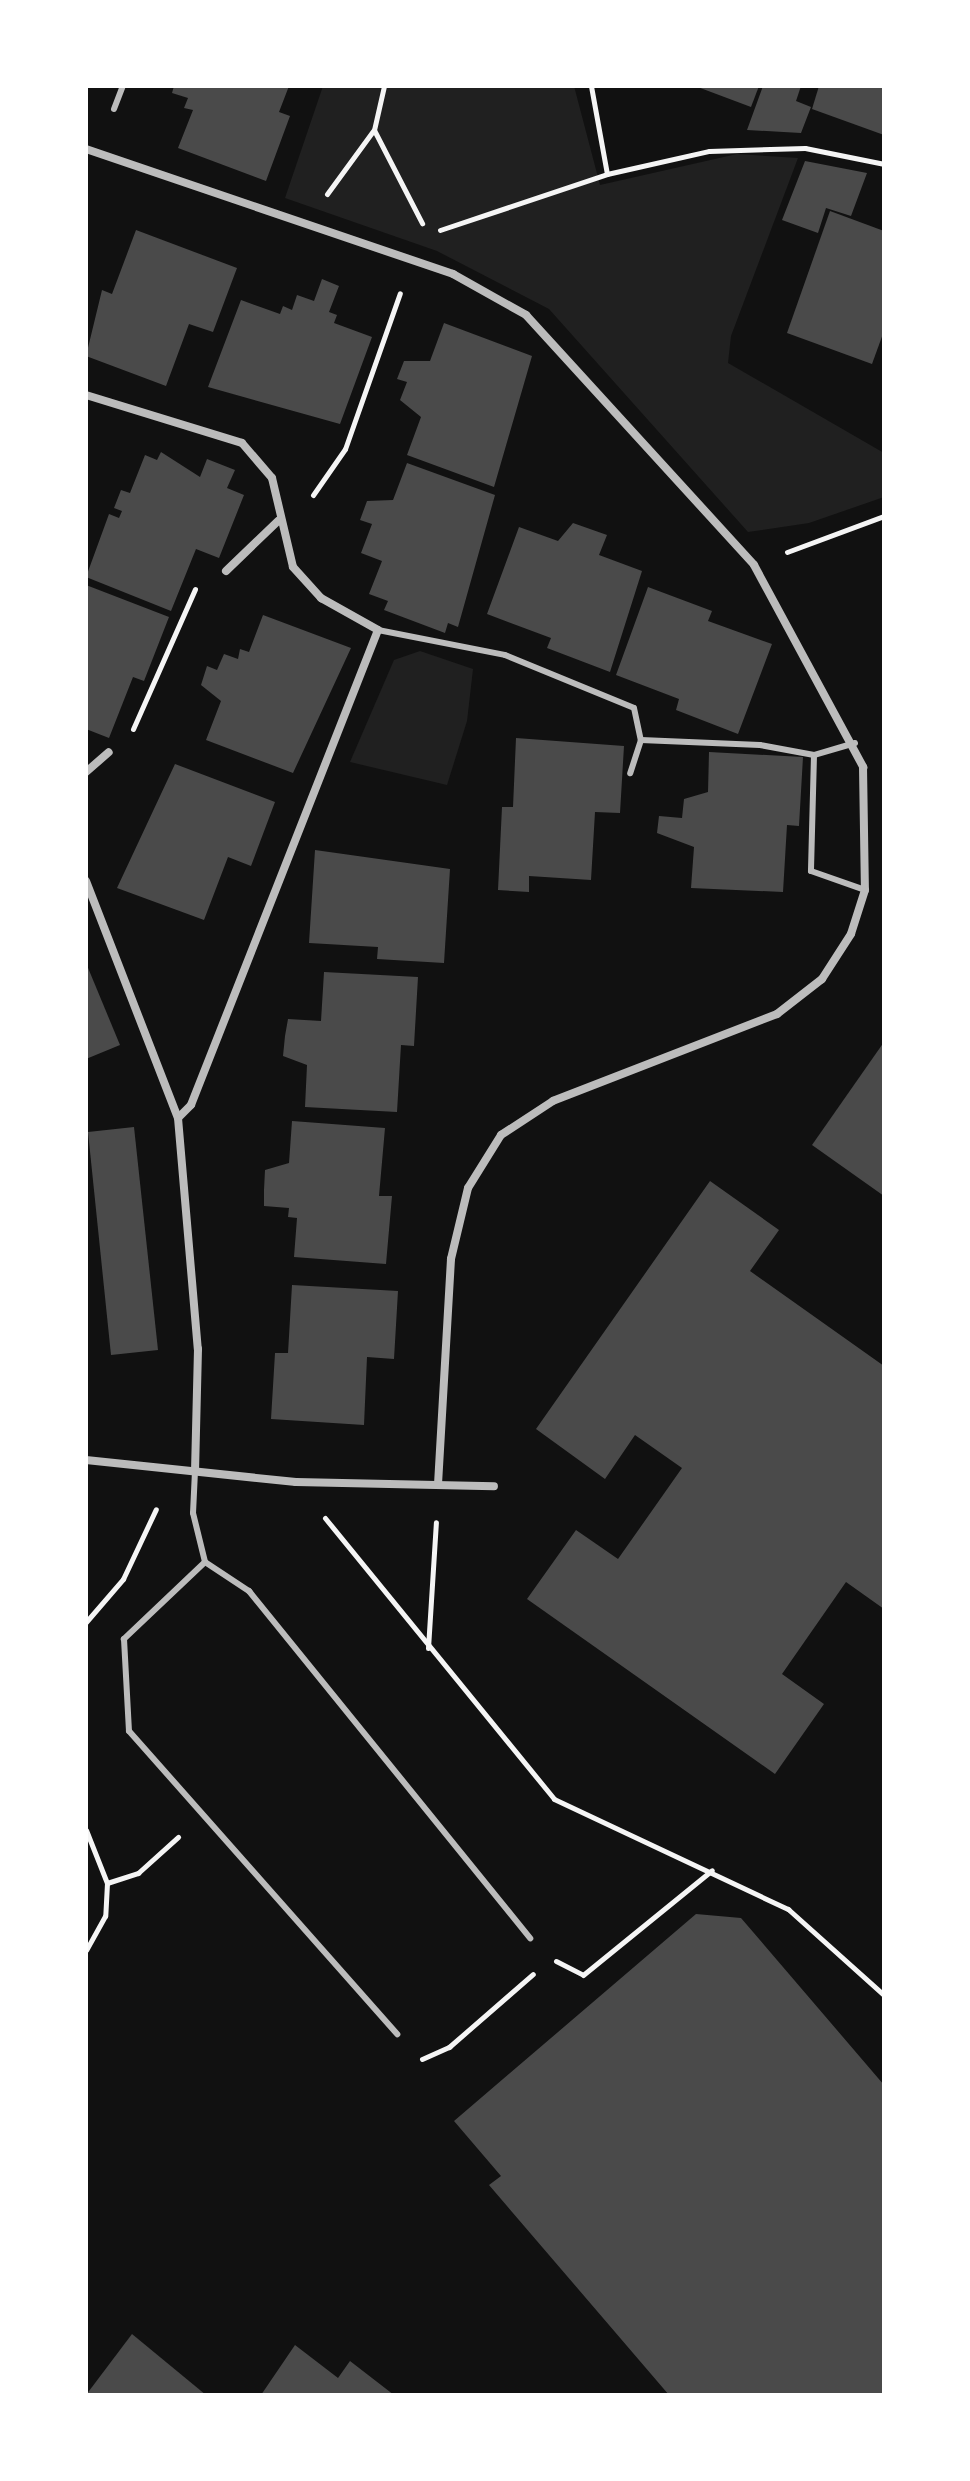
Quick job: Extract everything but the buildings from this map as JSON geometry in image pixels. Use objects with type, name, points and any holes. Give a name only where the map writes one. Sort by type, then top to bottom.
[{"type":"street","points":[[86,149],[415,262],[499,295],[526,315],[754,565],[855,743],[869,805],[865,890],[851,934],[822,979],[777,1014],[553,1101],[501,1135],[468,1188],[451,1259],[438,1484]]},
{"type":"street","points":[[86,395],[242,443],[272,478],[278,521],[293,567],[321,598],[378,630],[191,1105],[178,1118]]},
{"type":"street","points":[[226,571],[278,521]]},
{"type":"street","points":[[86,772],[109,752]]},
{"type":"street","points":[[86,881],[178,1118],[198,1349],[195,1471]]},
{"type":"street","points":[[86,1460],[296,1482],[494,1486]]},
{"type":"lane","points":[[114,109],[123,86]]},
{"type":"lane","points":[[378,630],[505,655],[634,708],[641,740],[630,773]]},
{"type":"lane","points":[[641,740],[760,745],[814,755],[855,743]]},
{"type":"lane","points":[[814,755],[811,871],[865,890]]},
{"type":"lane","points":[[195,1471],[193,1513],[205,1562],[249,1591],[530,1938]]},
{"type":"lane","points":[[205,1562],[124,1639],[129,1731],[397,2034]]},
{"type":"path","points":[[305,225],[374,130],[384,86]]},
{"type":"path","points":[[591,86],[607,174]]},
{"type":"path","points":[[374,130],[414,216],[433,233],[607,174],[752,147],[884,164]]},
{"type":"path","points":[[278,521],[336,468],[415,262]]},
{"type":"path","points":[[754,565],[884,516]]},
{"type":"path","points":[[109,752],[147,709],[197,586],[226,571]]},
{"type":"path","points":[[296,1482],[428,1649],[563,1806],[712,1870],[788,1909],[884,1995]]},
{"type":"path","points":[[428,1649],[438,1484]]},
{"type":"path","points":[[86,1622],[123,1579],[158,1505]]},
{"type":"path","points":[[107,1883],[138,1873],[202,1814]]},
{"type":"path","points":[[86,1830],[107,1883],[105,1916],[86,1950]]},
{"type":"path","points":[[397,2034],[421,2059],[434,2057],[551,1956],[583,1975],[712,1870]]},
{"type":"shaded area","points":[[323,86],[574,86],[600,185],[737,154],[798,158],[731,336],[728,363],[884,453],[884,497],[809,523],[748,532],[549,309],[437,251],[285,198]]},
{"type":"shaded area","points":[[420,651],[473,669],[467,721],[447,785],[350,762],[394,660]]}]
